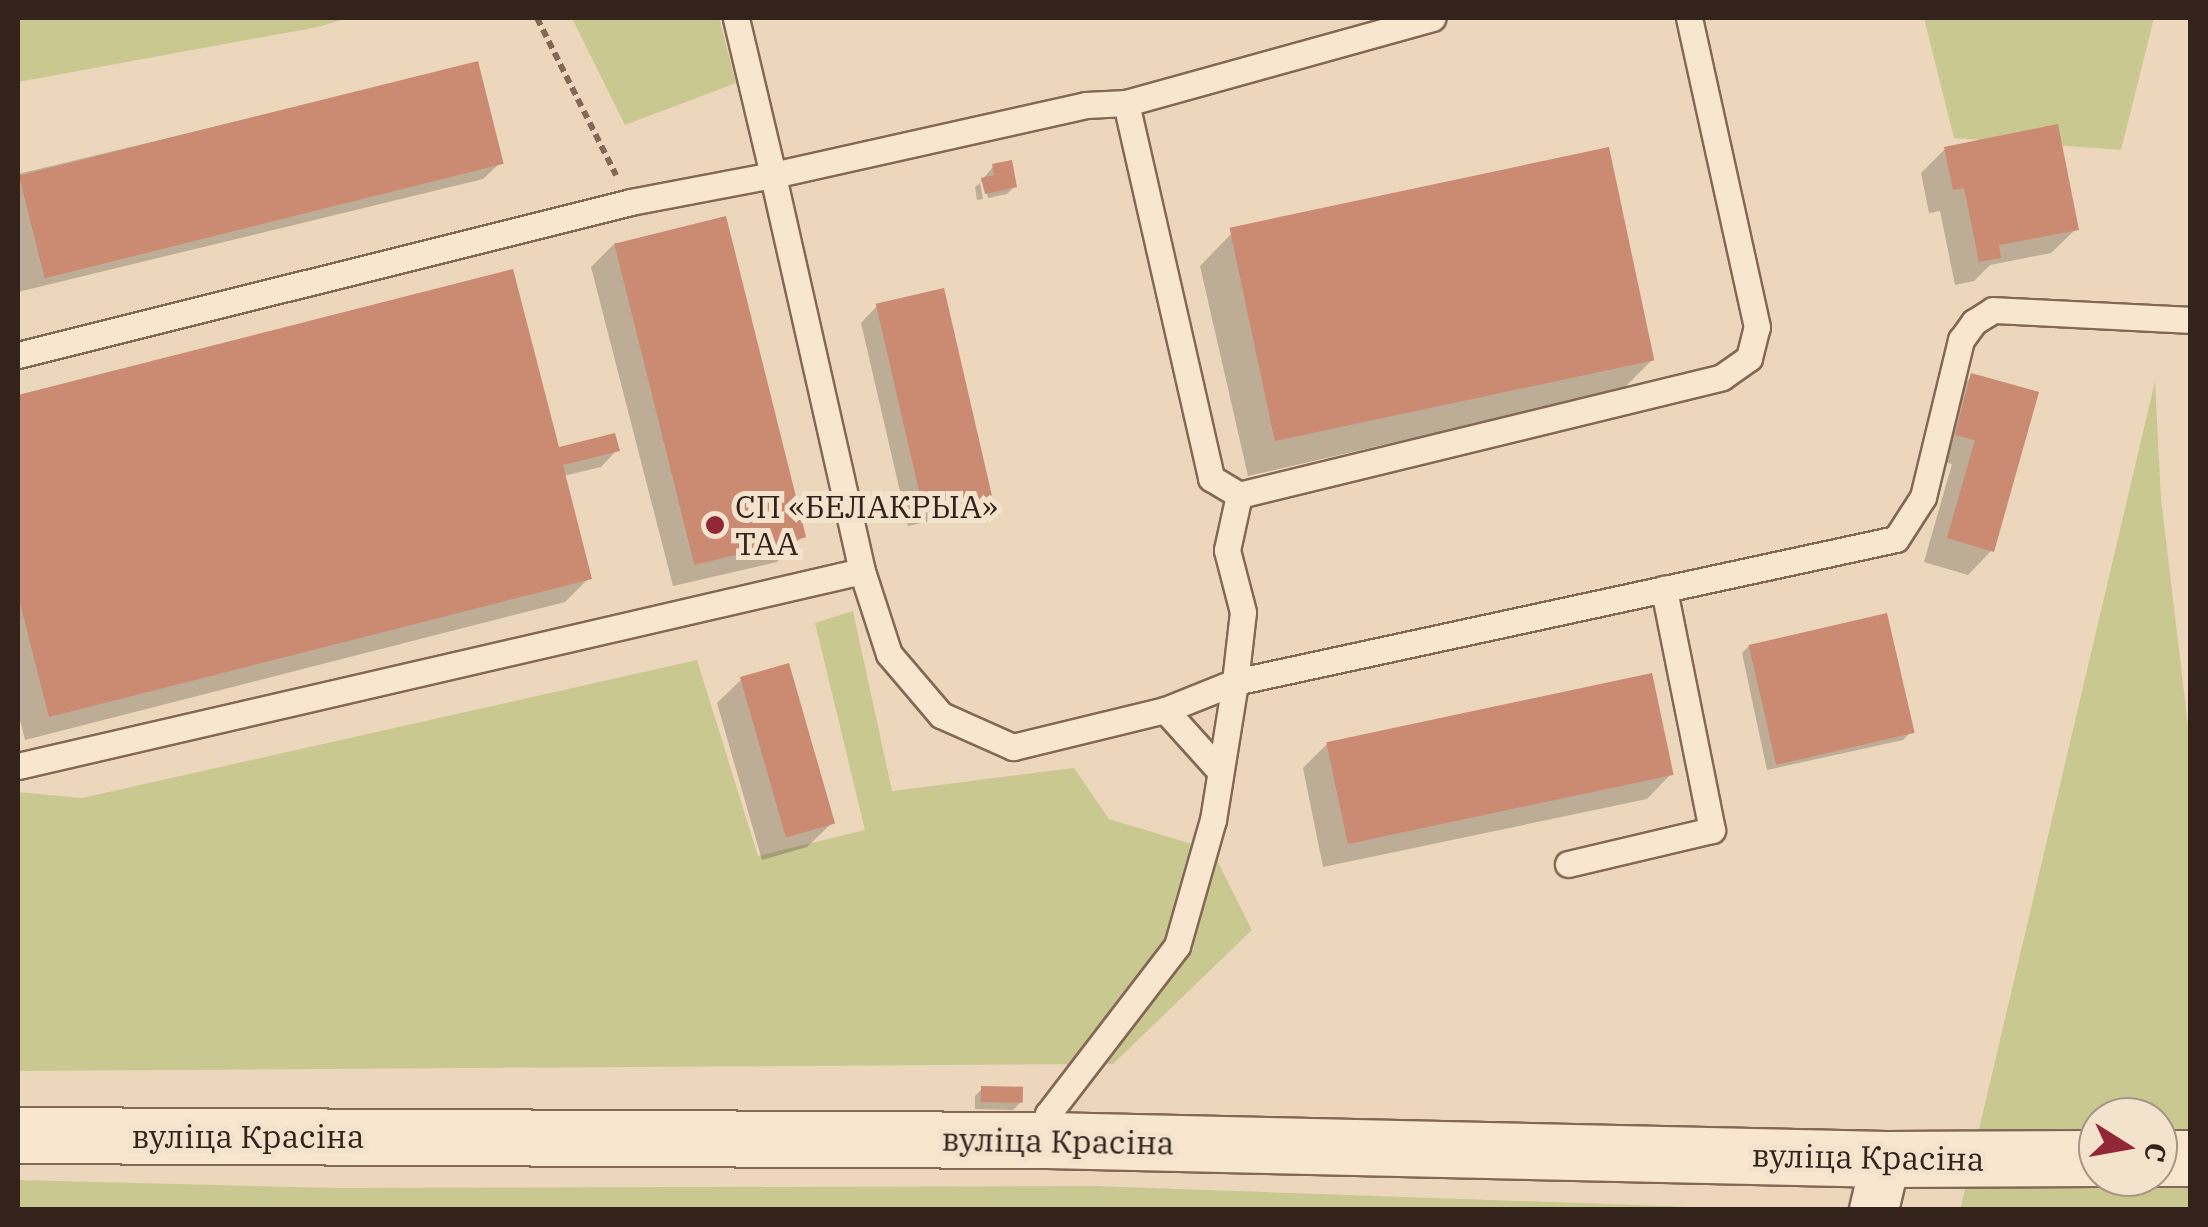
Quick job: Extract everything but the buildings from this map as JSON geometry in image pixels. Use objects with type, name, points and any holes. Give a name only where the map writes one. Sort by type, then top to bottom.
[{"type":"street","name":"вуліца Красіна","points":[[18,1134],[1047,1140],[1880,1184],[2078,1160]]},
{"type":"lane","points":[[736,18],[862,571],[889,654],[941,715],[1013,748],[1165,710],[1235,682],[1896,539],[1924,498],[1961,340],[1974,322],[1993,310],[2190,320]]},
{"type":"lane","points":[[18,354],[630,202],[773,175],[1086,105],[1126,103],[1432,18]]},
{"type":"lane","points":[[1126,103],[1211,478],[1239,495],[1722,377],[1749,358],[1757,327],[1689,18]]},
{"type":"lane","points":[[1047,1140],[1048,1114],[1177,946],[1214,820],[1235,682],[1243,612],[1226,550],[1239,495]]},
{"type":"lane","points":[[18,766],[862,571]]},
{"type":"lane","points":[[1568,864],[1712,830],[1664,589]]},
{"type":"lane","points":[[1165,710],[1220,771]]},
{"type":"path","points":[[537,18],[630,202]]},
{"type":"shaded area","points":[[18,18],[348,18],[318,27],[18,82]]},
{"type":"shaded area","points":[[572,18],[719,18],[736,83],[625,125]]},
{"type":"shaded area","points":[[1924,18],[2154,18],[2121,150],[1954,138]]},
{"type":"shaded area","points":[[2155,381],[2161,498],[2190,742],[2190,1209],[1960,1210]]},
{"type":"shaded area","points":[[853,611],[892,791],[1074,768],[1109,819],[1212,850],[1252,930],[1113,1064],[18,1071],[18,792],[82,798],[697,660],[758,856],[865,830],[815,623]]},
{"type":"shaded area","points":[[18,1180],[337,1188],[1095,1186],[1750,1209],[18,1210]]},
{"type":"place","name":"СП «БЕЛАКРЫА» ТАА","points":[[715,525]]}]
